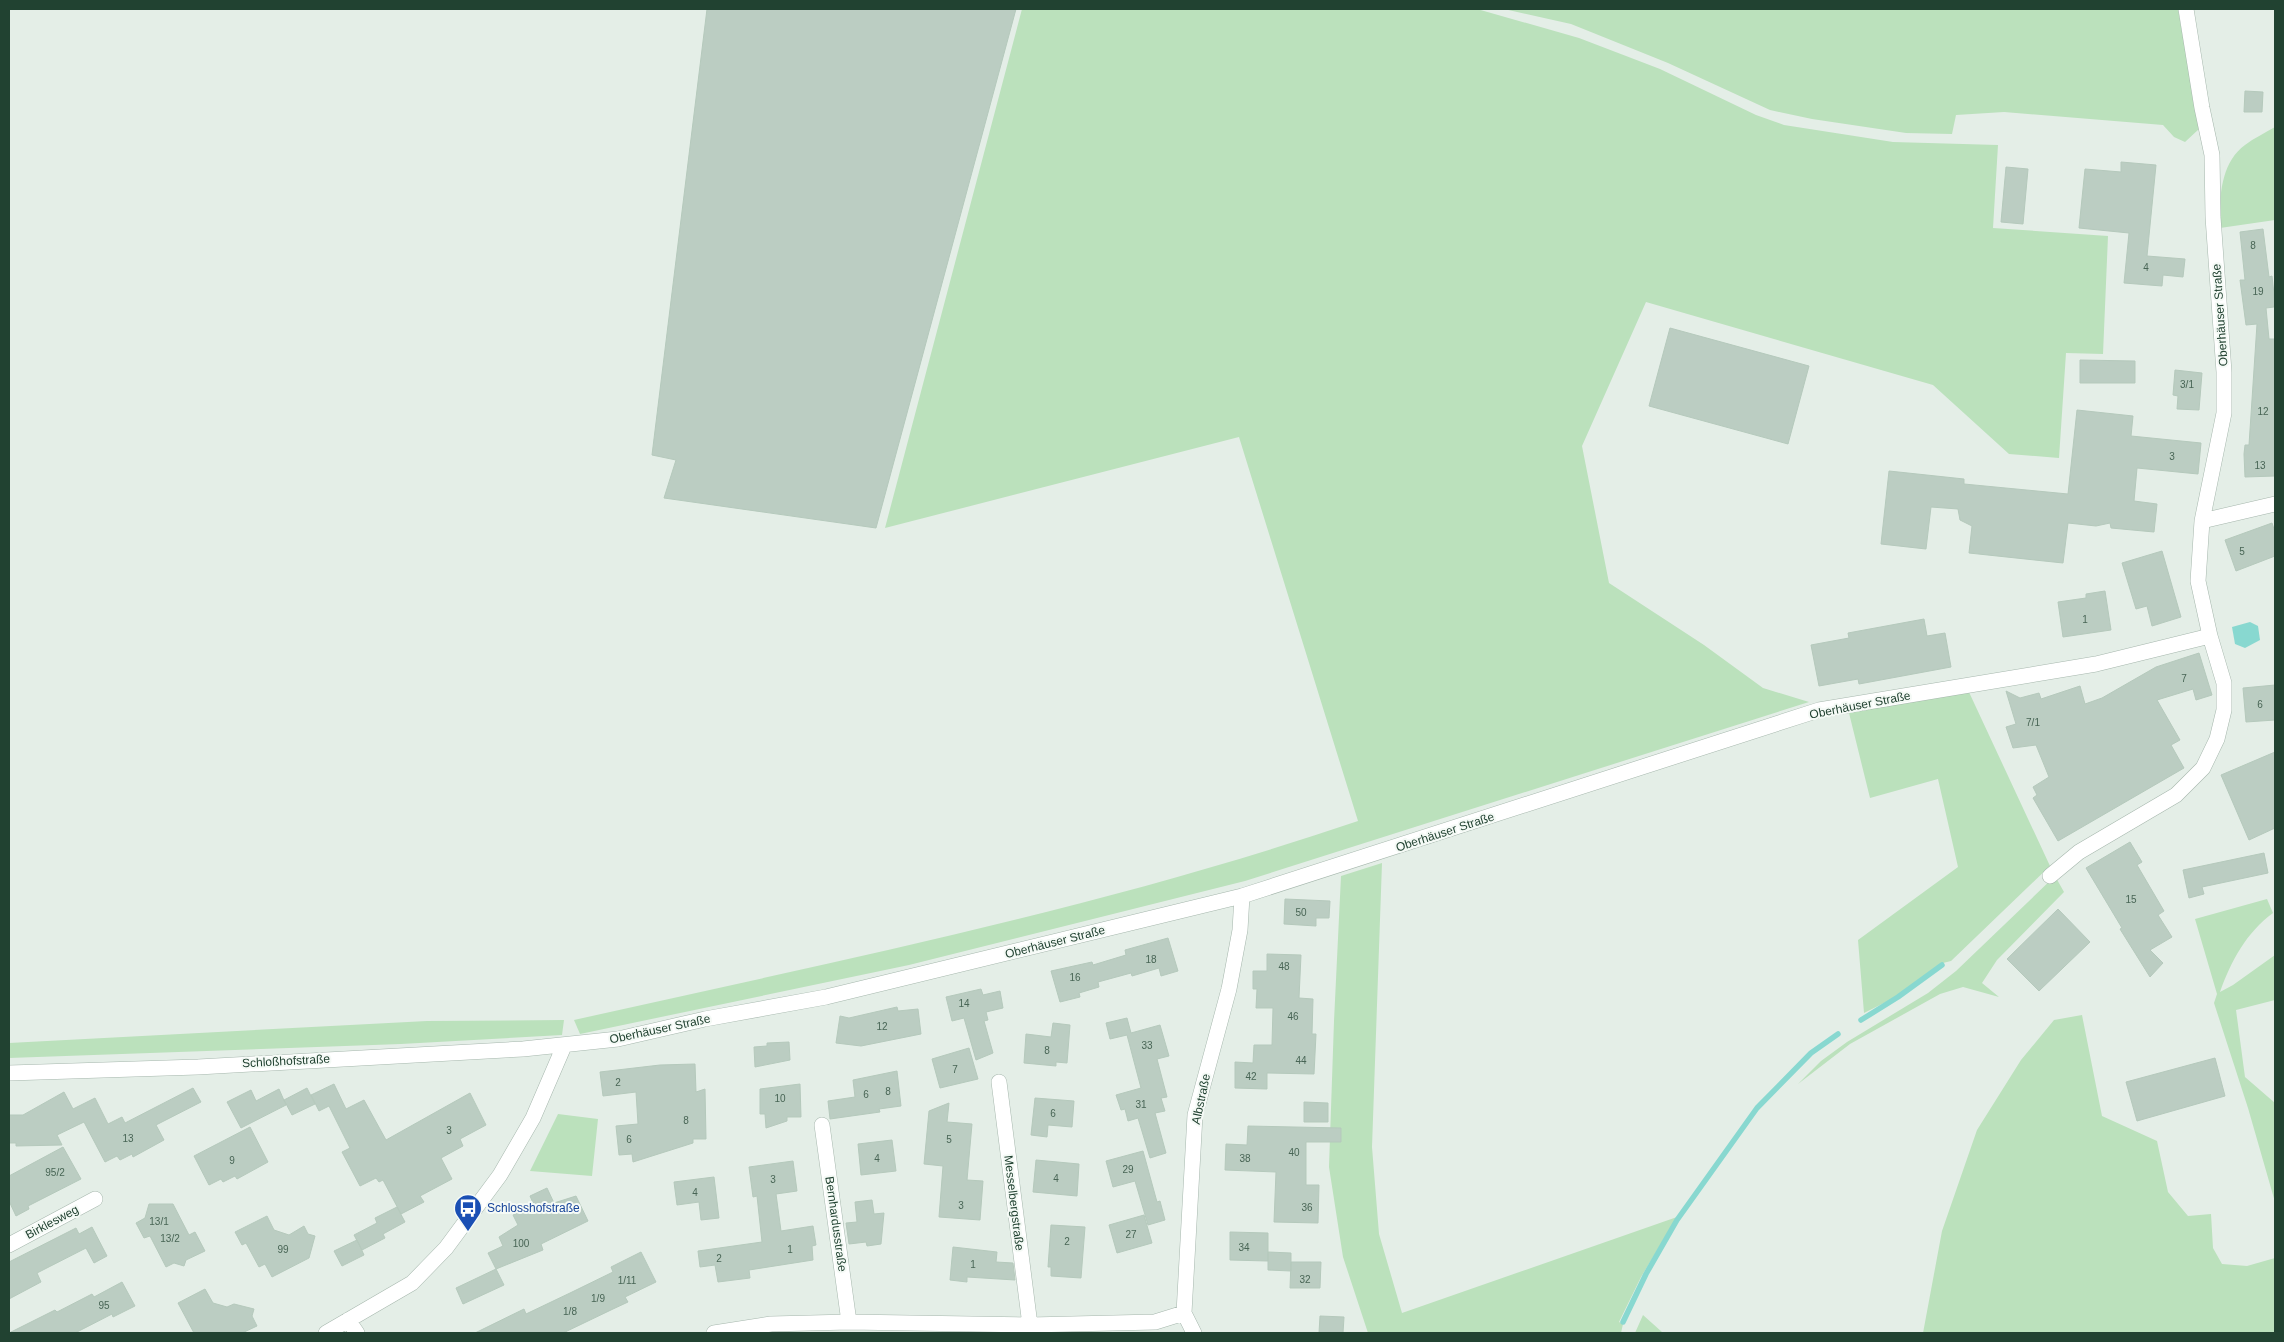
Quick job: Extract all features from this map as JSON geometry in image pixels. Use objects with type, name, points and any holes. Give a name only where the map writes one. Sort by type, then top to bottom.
[{"type":"street","name":"Oberhäuser Straße","points":[[564,1046],[618,1039],[704,1018],[826,997],[1242,896],[1819,710],[2096,664],[2210,636],[2198,581],[2202,521],[2224,413],[2224,372],[2213,217],[2212,156],[2186,9]]},
{"type":"street","points":[[2202,521],[2275,504]]},
{"type":"street","points":[[2050,876],[2079,852],[2176,795],[2202,768],[2218,739],[2224,710],[2224,683],[2210,636]]},
{"type":"street","name":"Albstraße","points":[[1194,1333],[1184,1313],[1195,1115],[1229,989],[1240,930],[1242,896]]},
{"type":"street","points":[[326,1333],[412,1283],[446,1248],[500,1175],[533,1118],[564,1046]]},
{"type":"street","name":"Schloßhofstraße","points":[[9,1073],[198,1067],[564,1046]]},
{"type":"street","name":"Messelbergstraße","points":[[998,1082],[1030,1325]]},
{"type":"street","name":"Bernhardusstraße","points":[[822,1125],[849,1322]]},
{"type":"street","name":"Birklesweg","points":[[9,1245],[96,1200]]},
{"type":"street","points":[[714,1333],[771,1324],[849,1322],[1030,1325],[1155,1322],[1184,1313]]},
{"type":"street","points":[[348,1320],[357,1333]]},
{"type":"green space","points":[[1022,9],[1477,9],[1579,38],[1660,69],[1756,115],[1784,125],[1893,142],[1998,145],[1993,228],[2108,236],[2103,354],[2066,353],[2059,458],[2009,454],[1933,385],[1646,302],[1582,446],[1609,583],[1704,645],[1763,688],[1809,702],[1245,881],[909,965],[580,1034],[574,1020],[870,954],[1067,907],[1262,852],[1358,821],[1239,437],[885,528]]},
{"type":"green space","points":[[1504,9],[2178,9],[2199,129],[2185,142],[2174,137],[2163,125],[2004,112],[1956,115],[1952,134],[1906,133],[1812,119],[1770,110],[1668,63],[1571,24]]},
{"type":"green space","points":[[2275,127],[2275,220],[2220,228],[2221,194],[2230,162],[2245,145]]},
{"type":"green space","points":[[1968,690],[2050,866],[1951,961],[1943,963],[1898,996],[1864,1013],[1858,940],[1958,867],[1938,779],[1870,798],[1849,713]]},
{"type":"green space","points":[[1382,863],[1372,1147],[1379,1234],[1402,1313],[1677,1217],[1641,1277],[1619,1322],[1623,1324],[1621,1333],[1368,1333],[1343,1257],[1329,1167],[1341,876]]},
{"type":"green space","points":[[2055,876],[2064,892],[1997,960],[1982,983],[1999,997],[1963,987],[1940,994],[1850,1044],[1798,1084],[1821,1061],[1847,1042],[1928,993],[1956,971]]},
{"type":"green space","points":[[2267,899],[2273,913],[2255,929],[2240,948],[2220,992],[2275,955],[2275,1000],[2236,1010],[2245,1077],[2275,1103],[2275,1202],[2248,1108],[2214,1003],[2217,994],[2195,919]]},
{"type":"green space","points":[[2082,1015],[2102,1116],[2157,1141],[2168,1192],[2188,1216],[2211,1214],[2213,1248],[2222,1264],[2247,1266],[2275,1258],[2275,1333],[1923,1333],[1942,1231],[1977,1130],[2021,1060],[2054,1020]]},
{"type":"green space","points":[[564,1020],[562,1035],[401,1044],[9,1058],[9,1043],[427,1021]]},
{"type":"green space","points":[[558,1114],[598,1119],[592,1176],[530,1171]]},
{"type":"green space","points":[[1643,1315],[1662,1332],[1668,1333],[1635,1333]]},
{"type":"water","points":[[2250,622],[2258,626],[2260,640],[2245,648],[2235,644],[2232,627]]},
{"type":"building","points":[[707,9],[1016,9],[876,528],[664,498],[676,460],[652,455]]},
{"type":"building","points":[[2245,91],[2263,92],[2262,112],[2244,112]]},
{"type":"building","points":[[2121,162],[2156,165],[2147,256],[2185,259],[2183,277],[2163,275],[2162,286],[2124,283],[2129,233],[2079,228],[2085,169],[2121,172]]},
{"type":"building","points":[[2006,167],[2028,169],[2023,224],[2001,222]]},
{"type":"building","points":[[2263,229],[2269,277],[2272,276],[2275,303],[2274,307],[2266,308],[2269,339],[2275,339],[2275,476],[2245,477],[2244,454],[2245,445],[2249,445],[2257,324],[2246,325],[2240,280],[2245,280],[2240,232]]},
{"type":"building","points":[[1670,328],[1809,366],[1788,444],[1649,406]]},
{"type":"building","points":[[2080,360],[2135,361],[2135,383],[2080,383]]},
{"type":"building","points":[[2175,370],[2202,373],[2199,410],[2177,409],[2178,396],[2173,395]]},
{"type":"building","points":[[2077,410],[2133,416],[2131,436],[2201,443],[2198,474],[2137,468],[2134,501],[2157,504],[2154,532],[2111,528],[2110,523],[2096,526],[2068,523],[2063,563],[1969,553],[1972,526],[1960,520],[1958,509],[1931,507],[1926,549],[1881,544],[1889,471],[1964,479],[1964,484],[2068,494]]},
{"type":"building","points":[[2272,523],[2275,532],[2275,556],[2236,571],[2225,540]]},
{"type":"building","points":[[2162,551],[2181,617],[2152,626],[2147,606],[2136,609],[2122,563]]},
{"type":"building","points":[[2105,591],[2111,630],[2063,637],[2058,602],[2086,598],[2086,594]]},
{"type":"building","points":[[1924,619],[1927,636],[1945,633],[1951,667],[1859,684],[1858,679],[1819,686],[1811,645],[1849,638],[1848,633]]},
{"type":"building","points":[[2199,653],[2212,695],[2196,700],[2193,689],[2157,700],[2180,740],[2171,745],[2184,768],[2058,841],[2033,798],[2037,795],[2033,787],[2049,777],[2036,745],[2013,748],[2006,727],[2016,724],[2006,691],[2020,698],[2039,693],[2041,699],[2080,686],[2085,704],[2102,698],[2156,667]]},
{"type":"building","points":[[2275,685],[2275,720],[2246,722],[2243,688]]},
{"type":"building","points":[[2275,752],[2275,828],[2249,840],[2221,775]]},
{"type":"building","points":[[2130,842],[2142,862],[2137,865],[2164,911],[2158,915],[2172,937],[2150,950],[2163,963],[2150,977],[2120,929],[2122,928],[2086,868]]},
{"type":"building","points":[[2264,853],[2268,873],[2202,887],[2204,894],[2189,898],[2183,870]]},
{"type":"building","points":[[1285,899],[1330,901],[1329,918],[1316,918],[1316,926],[1284,924]]},
{"type":"building","points":[[2058,909],[2090,942],[2039,991],[2007,959]]},
{"type":"building","points":[[1168,938],[1178,971],[1161,976],[1159,968],[1132,976],[1131,973],[1098,982],[1099,987],[1079,993],[1080,997],[1060,1002],[1051,971],[1092,962],[1093,965],[1126,955],[1125,950]]},
{"type":"building","points":[[1267,954],[1301,955],[1299,998],[1313,999],[1312,1034],[1316,1034],[1314,1074],[1267,1073],[1267,1089],[1235,1088],[1235,1062],[1253,1063],[1254,1045],[1272,1045],[1273,1008],[1256,1008],[1257,989],[1253,989],[1253,971],[1267,971]]},
{"type":"building","points":[[981,989],[983,995],[1000,991],[1003,1008],[986,1012],[988,1020],[984,1021],[993,1053],[976,1060],[964,1018],[952,1021],[946,997]]},
{"type":"building","points":[[897,1007],[898,1011],[918,1009],[921,1034],[861,1046],[836,1043],[840,1016],[849,1018]]},
{"type":"building","points":[[1127,1018],[1131,1033],[1160,1025],[1169,1056],[1157,1059],[1167,1097],[1161,1098],[1165,1111],[1155,1113],[1166,1153],[1150,1158],[1138,1118],[1128,1121],[1125,1109],[1121,1110],[1116,1095],[1141,1088],[1127,1035],[1110,1039],[1106,1023]]},
{"type":"building","points":[[1053,1023],[1070,1025],[1067,1063],[1056,1062],[1056,1066],[1024,1063],[1026,1034],[1051,1037]]},
{"type":"building","points":[[789,1042],[790,1060],[755,1067],[754,1047],[767,1046],[767,1043]]},
{"type":"building","points":[[969,1048],[978,1079],[940,1088],[932,1059]]},
{"type":"building","points":[[2215,1058],[2225,1096],[2137,1121],[2126,1082]]},
{"type":"building","points":[[695,1064],[696,1092],[705,1089],[706,1139],[693,1139],[693,1143],[633,1162],[632,1154],[619,1155],[616,1126],[638,1124],[636,1092],[603,1096],[600,1072],[660,1065]]},
{"type":"building","points":[[897,1071],[901,1106],[879,1109],[880,1112],[830,1119],[828,1101],[855,1097],[853,1080]]},
{"type":"building","points":[[334,1084],[346,1109],[364,1100],[386,1140],[470,1093],[486,1125],[460,1139],[463,1146],[441,1158],[452,1179],[420,1196],[424,1202],[401,1214],[383,1180],[379,1182],[376,1178],[360,1186],[342,1152],[350,1148],[329,1106],[319,1111],[311,1095]]},
{"type":"building","points":[[800,1084],[801,1117],[787,1117],[787,1121],[766,1128],[765,1114],[760,1114],[760,1089]]},
{"type":"building","points":[[193,1088],[201,1102],[156,1125],[164,1140],[133,1157],[132,1154],[120,1160],[117,1156],[105,1162],[84,1122],[57,1135],[62,1145],[16,1146],[16,1143],[9,1143],[9,1115],[23,1115],[64,1092],[73,1109],[95,1098],[108,1124],[122,1117],[125,1123]]},
{"type":"building","points":[[307,1088],[315,1104],[292,1115],[284,1100]]},
{"type":"building","points":[[279,1089],[286,1105],[241,1128],[227,1102],[251,1090],[256,1101]]},
{"type":"building","points":[[1035,1098],[1074,1101],[1072,1127],[1048,1125],[1047,1137],[1031,1135]]},
{"type":"building","points":[[1304,1102],[1328,1103],[1328,1122],[1304,1122]]},
{"type":"building","points":[[949,1103],[947,1122],[972,1124],[967,1180],[983,1181],[980,1220],[939,1217],[943,1166],[924,1164],[929,1111]]},
{"type":"building","points":[[1248,1126],[1341,1128],[1341,1142],[1306,1142],[1306,1185],[1319,1185],[1318,1223],[1274,1222],[1276,1172],[1225,1170],[1226,1144],[1247,1145]]},
{"type":"building","points":[[250,1127],[268,1162],[237,1179],[235,1176],[223,1182],[221,1179],[209,1185],[194,1156]]},
{"type":"building","points":[[892,1140],[896,1171],[861,1175],[858,1144]]},
{"type":"building","points":[[63,1147],[81,1179],[28,1206],[29,1209],[16,1216],[9,1201],[9,1176]]},
{"type":"building","points":[[1143,1151],[1157,1202],[1160,1201],[1165,1220],[1148,1225],[1135,1181],[1113,1187],[1106,1161]]},
{"type":"building","points":[[1036,1160],[1079,1164],[1077,1196],[1033,1192]]},
{"type":"building","points":[[793,1161],[797,1191],[776,1194],[781,1231],[813,1226],[816,1245],[812,1246],[813,1260],[749,1270],[750,1278],[718,1282],[715,1265],[700,1267],[698,1251],[762,1242],[757,1196],[753,1197],[749,1167]]},
{"type":"building","points":[[714,1177],[719,1218],[701,1220],[699,1202],[677,1205],[674,1182]]},
{"type":"building","points":[[547,1188],[554,1203],[576,1196],[588,1221],[541,1244],[543,1250],[496,1269],[488,1253],[503,1246],[499,1237],[518,1225],[513,1215],[534,1205],[530,1196]]},
{"type":"building","points":[[872,1200],[874,1214],[884,1213],[881,1244],[867,1246],[866,1242],[849,1244],[846,1223],[857,1222],[855,1202]]},
{"type":"building","points":[[149,1204],[173,1204],[189,1235],[195,1232],[205,1251],[186,1260],[184,1266],[174,1263],[166,1267],[150,1236],[144,1238],[136,1223],[145,1218]]},
{"type":"building","points":[[397,1207],[405,1222],[383,1234],[385,1238],[362,1250],[354,1235],[377,1223],[375,1218]]},
{"type":"building","points":[[1144,1215],[1152,1243],[1117,1253],[1109,1225]]},
{"type":"building","points":[[267,1216],[274,1230],[289,1235],[304,1226],[308,1234],[315,1236],[309,1258],[272,1277],[265,1264],[259,1267],[246,1243],[242,1245],[235,1232]]},
{"type":"building","points":[[1051,1225],[1085,1227],[1081,1278],[1051,1276],[1051,1267],[1048,1267]]},
{"type":"building","points":[[92,1227],[107,1256],[94,1263],[86,1248],[37,1273],[41,1282],[9,1299],[9,1262],[76,1228],[79,1234]]},
{"type":"building","points":[[1230,1232],[1268,1233],[1268,1261],[1230,1260]]},
{"type":"building","points":[[357,1240],[364,1255],[342,1266],[334,1251]]},
{"type":"building","points":[[953,1247],[997,1252],[996,1262],[1013,1263],[1015,1280],[967,1277],[967,1282],[950,1280]]},
{"type":"building","points":[[641,1252],[656,1282],[625,1297],[628,1302],[563,1333],[475,1333],[524,1309],[526,1314],[570,1293],[613,1272],[611,1267]]},
{"type":"building","points":[[1268,1252],[1291,1253],[1291,1271],[1268,1270]]},
{"type":"building","points":[[1291,1262],[1321,1262],[1320,1288],[1290,1288]]},
{"type":"building","points":[[496,1269],[504,1285],[463,1304],[456,1288]]},
{"type":"building","points":[[122,1282],[135,1306],[113,1317],[112,1314],[75,1333],[9,1333],[92,1294],[94,1297]]},
{"type":"building","points":[[205,1289],[213,1303],[227,1307],[234,1304],[254,1309],[252,1316],[257,1326],[242,1333],[194,1333],[178,1303]]},
{"type":"building","points":[[1320,1316],[1344,1317],[1343,1333],[1319,1333]]},
{"type":"waterway","points":[[1861,1020],[1898,997],[1942,965]]},
{"type":"waterway","points":[[1623,1322],[1646,1274],[1677,1220],[1757,1108],[1811,1053],[1838,1034]]},
{"type":"place","name":"Schlosshofstraße","points":[[468,1232]]}]
